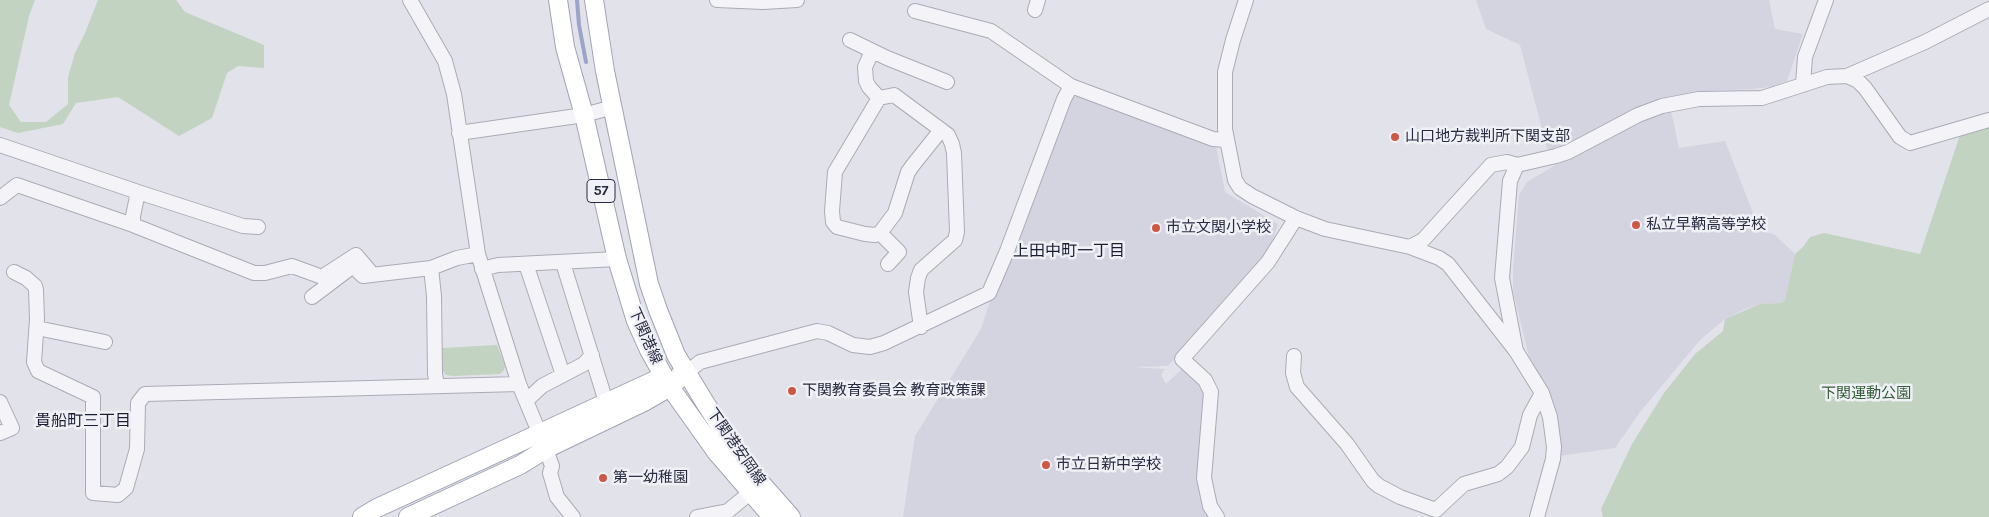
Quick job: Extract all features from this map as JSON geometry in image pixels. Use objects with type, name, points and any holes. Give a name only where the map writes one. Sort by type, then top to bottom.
[{"type":"main road","name":"下関港線","points":[[558,0],[565,47],[584,115],[617,259],[636,320],[649,350],[667,382]]},
{"type":"main road","name":"下関港線","points":[[362,517],[377,508],[606,402],[667,382],[686,373],[676,355],[649,284],[612,107],[598,33],[594,0]]},
{"type":"main road","name":"下関港安岡線","points":[[686,373],[744,464],[772,517]]},
{"type":"main road","name":"下関港線","points":[[408,517],[520,465],[546,449],[644,402],[667,382]]},
{"type":"main road","name":"下関港安岡線","points":[[667,382],[717,453],[755,488],[791,517]]},
{"type":"street","points":[[410,0],[445,62],[454,94],[478,254],[482,269],[519,384],[552,466],[550,473],[557,497],[573,517]]},
{"type":"street","points":[[717,0],[762,2],[797,0]]},
{"type":"street","points":[[1246,0],[1233,40],[1226,72],[1224,114],[1226,140],[1235,180],[1240,188],[1258,200],[1296,218],[1325,229],[1410,247],[1439,258],[1448,264],[1516,350],[1542,393],[1550,417],[1554,447],[1553,460],[1537,517]]},
{"type":"street","points":[[1803,84],[1804,57],[1826,0]]},
{"type":"street","points":[[1410,247],[1423,240],[1491,165],[1507,162],[1517,165],[1568,152],[1638,115],[1662,106],[1699,99],[1762,98],[1803,84],[1827,78],[1847,76],[1924,42],[1989,9]]},
{"type":"street","points":[[915,11],[991,31],[1071,86],[1213,139],[1226,140]]},
{"type":"street","points":[[850,40],[869,50],[947,82]]},
{"type":"street","points":[[869,50],[870,56],[865,67],[866,81],[869,88],[879,98]]},
{"type":"street","points":[[1847,76],[1858,81],[1865,88],[1900,137],[1910,144],[1989,120]]},
{"type":"street","points":[[686,373],[700,362],[817,331],[828,333],[854,345],[870,347],[884,344],[989,293],[1007,251],[1064,99],[1071,86]]},
{"type":"street","points":[[921,327],[916,292],[918,278],[922,270],[955,240],[957,232],[954,153],[948,135],[894,95],[879,98],[835,172],[832,222],[837,227],[875,235],[880,232],[895,213],[908,172],[941,130]]},
{"type":"street","points":[[459,133],[584,115],[612,107]]},
{"type":"street","points":[[0,145],[243,226],[258,227]]},
{"type":"street","points":[[1516,350],[1502,278],[1510,181],[1517,165]]},
{"type":"street","points":[[0,198],[17,185],[134,225],[254,273],[265,273],[292,266],[322,277],[356,255],[373,275]]},
{"type":"street","points":[[134,225],[133,216],[138,192]]},
{"type":"street","points":[[1217,517],[1210,506],[1204,478],[1211,392],[1205,380],[1182,359],[1268,262],[1296,218]]},
{"type":"street","points":[[880,232],[899,252],[888,264]]},
{"type":"street","points":[[312,297],[353,266],[363,276],[431,268],[457,258],[478,254]]},
{"type":"street","points":[[482,269],[498,264],[563,263],[617,259]]},
{"type":"street","points":[[563,263],[606,402]]},
{"type":"street","points":[[526,264],[563,375]]},
{"type":"street","points":[[431,268],[434,296],[435,374],[437,385]]},
{"type":"street","points":[[14,272],[26,278],[35,286],[36,290],[34,362],[38,372],[93,398],[93,494],[118,495],[126,488],[137,449],[138,403],[145,394],[519,384]]},
{"type":"street","points":[[36,328],[105,342]]},
{"type":"street","points":[[526,400],[542,386],[584,364],[592,355]]},
{"type":"street","points":[[1294,356],[1292,373],[1297,387],[1347,444],[1373,481],[1400,497],[1436,510],[1464,484],[1498,474],[1507,468],[1522,447],[1530,415],[1542,393]]},
{"type":"street","points":[[0,402],[12,428],[0,433]]},
{"type":"street","points":[[705,517],[728,511],[755,488]]},
{"type":"shaded area","name":"私立早鞆高等学校","points":[[1476,0],[1769,0],[1775,29],[1803,34],[1787,81],[1771,87],[1703,91],[1668,97],[1679,148],[1725,141],[1760,231],[1774,234],[1795,254],[1785,300],[1781,303],[1760,304],[1745,309],[1725,319],[1700,340],[1640,412],[1615,448],[1559,456],[1545,386],[1529,357],[1513,291],[1513,270],[1519,195],[1527,182],[1559,163],[1556,156],[1547,148],[1520,45],[1486,29]]},
{"type":"shaded area","points":[[1081,95],[1216,146],[1225,192],[1278,224],[1269,252],[1168,366],[1130,367],[1165,369],[1161,375],[1166,384],[1183,368],[1206,389],[1209,517],[903,517],[915,436],[981,329],[1069,98]]},
{"type":"green space","points":[[0,0],[35,0],[29,16],[9,105],[21,122],[46,122],[68,104],[68,77],[75,53],[98,0],[176,0],[185,12],[264,45],[264,68],[238,66],[227,73],[212,118],[179,136],[118,97],[76,103],[63,124],[18,133],[0,127]]},
{"type":"green space","name":"下関運動公園","points":[[1989,125],[1989,517],[1603,517],[1601,509],[1632,444],[1664,393],[1695,354],[1723,331],[1725,319],[1760,304],[1781,303],[1785,300],[1795,254],[1810,237],[1824,233],[1920,254],[1960,135]]},
{"type":"green space","points":[[497,345],[505,366],[500,374],[453,376],[446,375],[443,371],[442,348]]},
{"type":"waterway","points":[[577,0],[579,25],[586,62]]},
{"type":"place","name":"山口地方裁判所下関支部","points":[[1395,137]]},
{"type":"place","name":"私立早鞆高等学校","points":[[1636,225]]},
{"type":"place","name":"市立文関小学校","points":[[1156,228]]},
{"type":"place","name":"下関教育委員会 教育政策課","points":[[792,391]]},
{"type":"place","name":"市立日新中学校","points":[[1046,465]]},
{"type":"place","name":"第一幼稚園","points":[[603,478]]},
{"type":"district","name":"上田中町一丁目","points":[[1069,251]]},
{"type":"district","name":"貴船町三丁目","points":[[83,421]]}]
